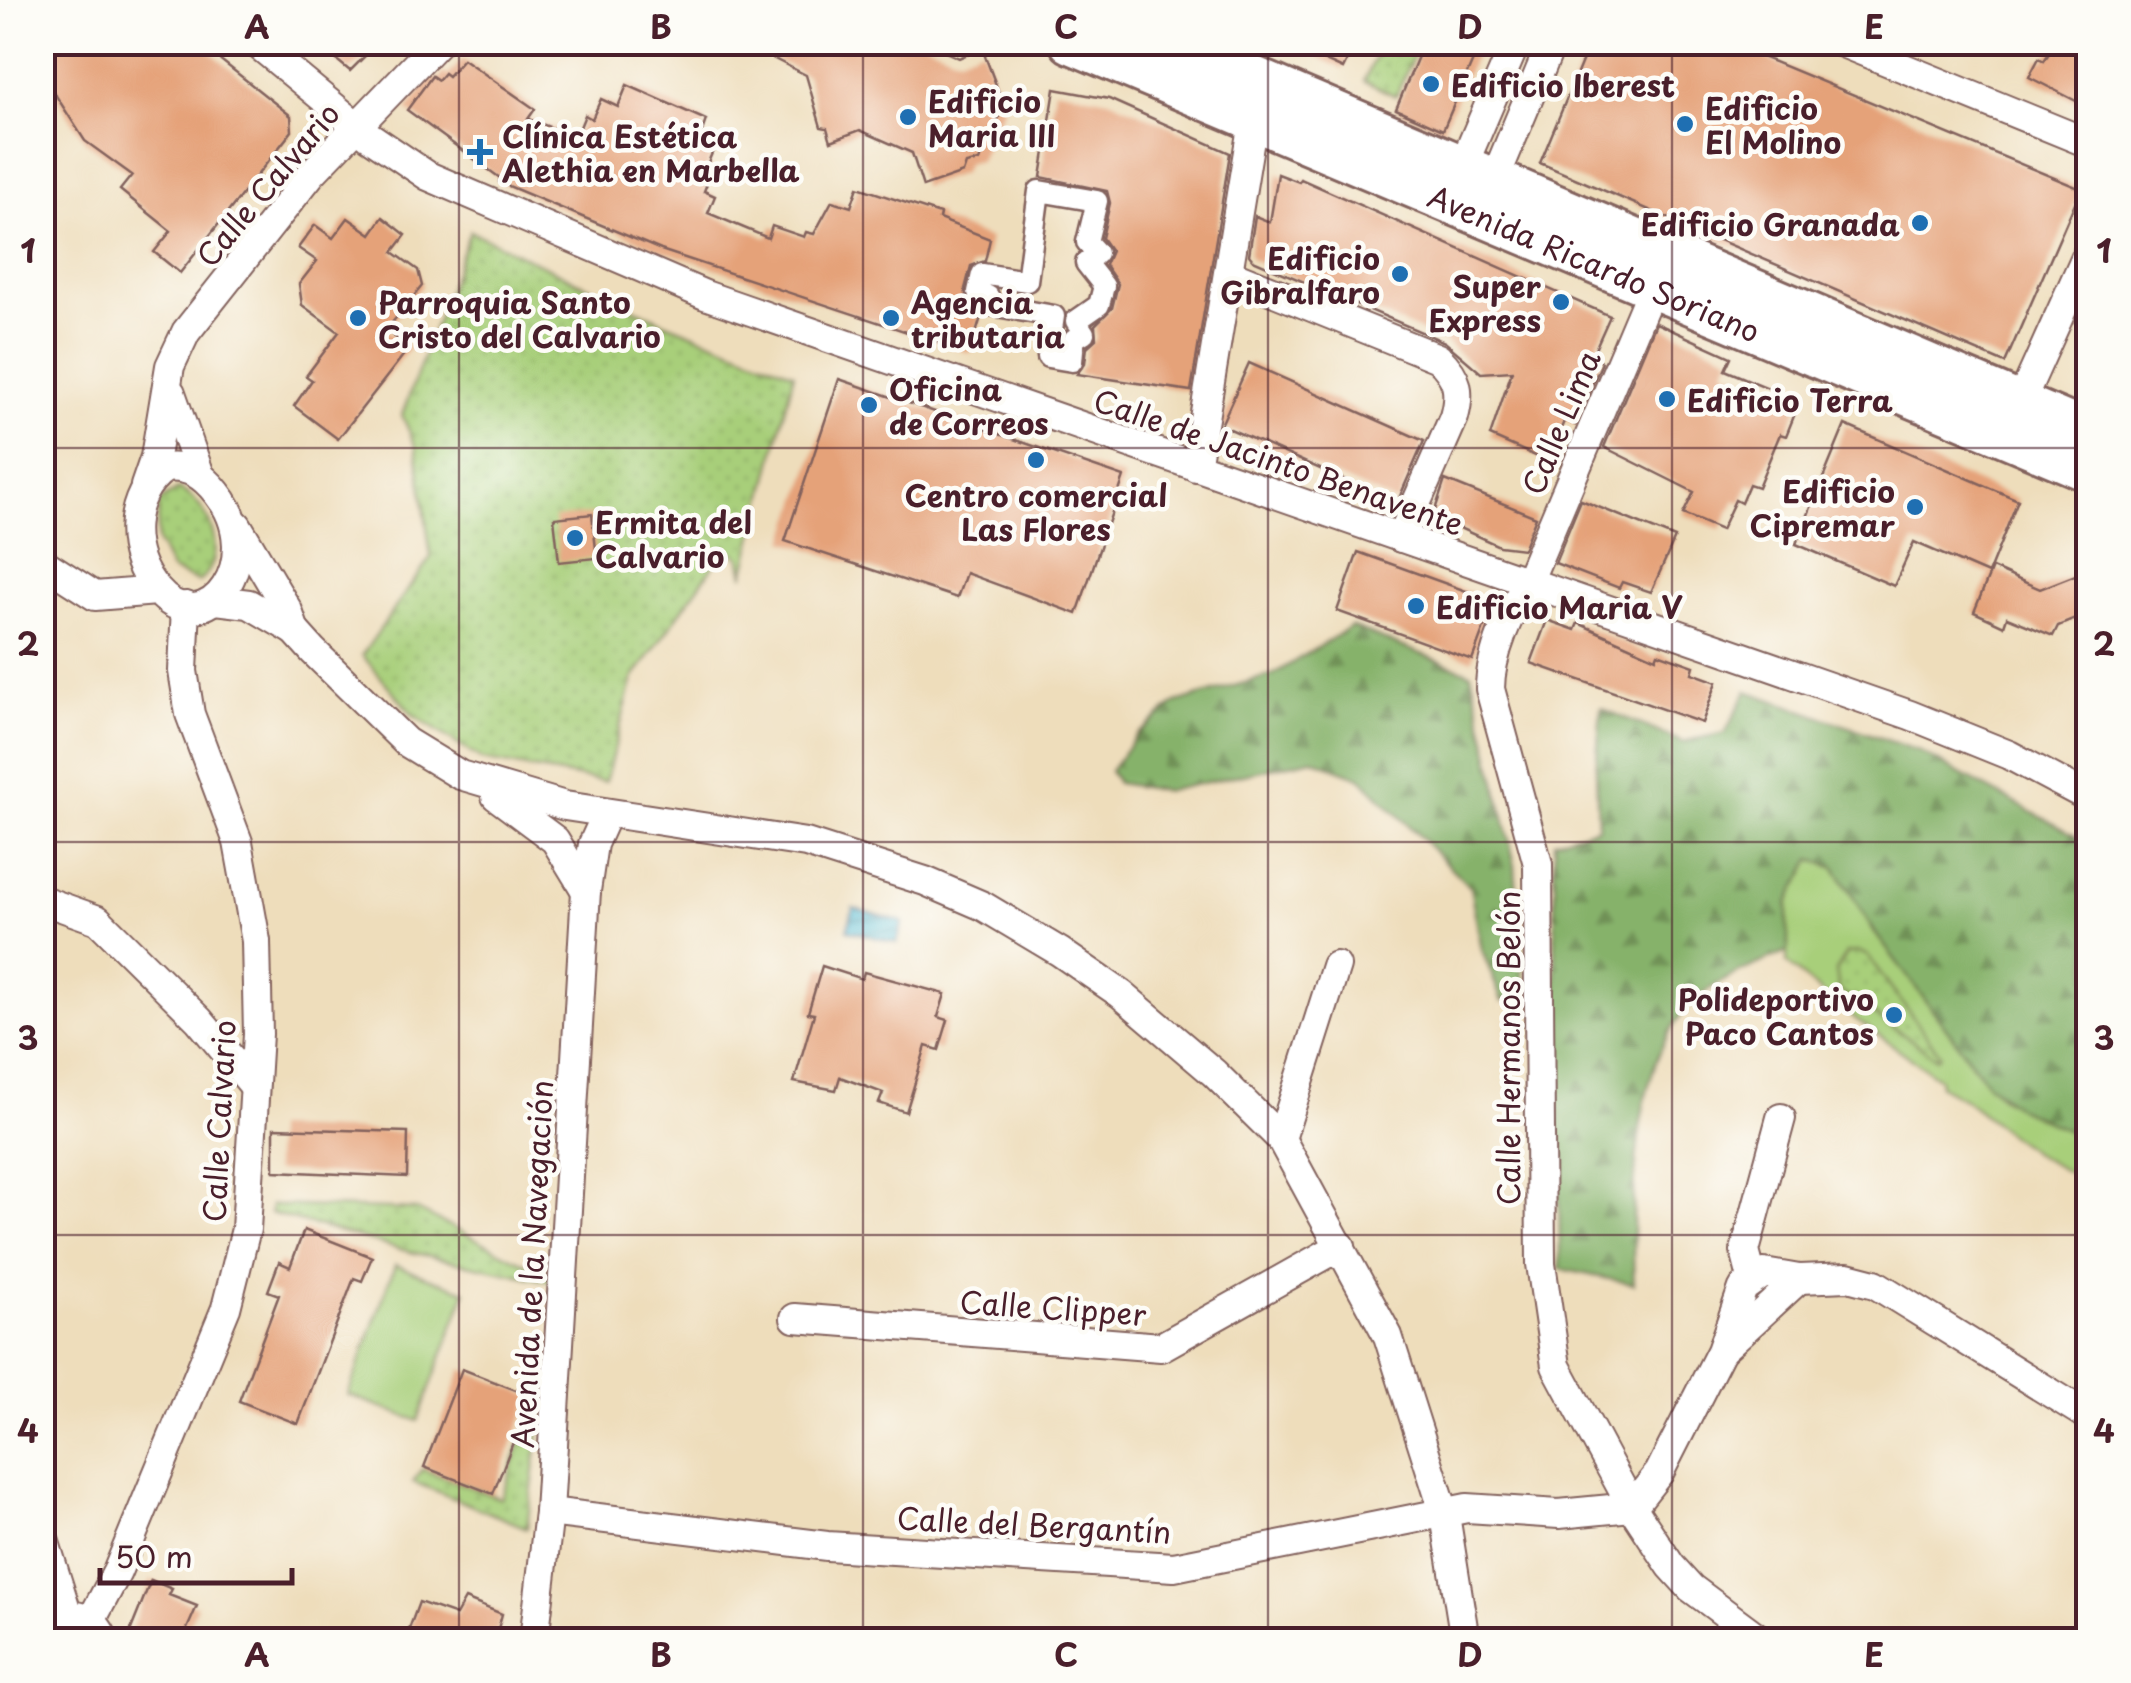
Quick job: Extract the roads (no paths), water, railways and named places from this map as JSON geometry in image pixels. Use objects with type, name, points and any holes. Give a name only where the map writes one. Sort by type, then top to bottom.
[{"type":"main road","name":"Avenida Ricardo Soriano","points":[[1169,42],[1476,177],[2088,433]]},
{"type":"main road","name":"Avenida Ricardo Soriano","points":[[1085,48],[1152,60],[1445,183],[1476,177]]},
{"type":"main road","name":"Avenida Ricardo Soriano","points":[[1085,48],[2088,470]]},
{"type":"main road","points":[[1476,177],[1505,226]]},
{"type":"street","name":"Calle de Jacinto Benavente","points":[[254,42],[357,126],[428,176],[704,294],[1962,734],[2088,797]]},
{"type":"street","name":"Calle Calvario","points":[[145,486],[159,440],[167,382],[177,350],[199,315],[311,174],[438,42]]},
{"type":"street","points":[[1476,177],[1516,42]]},
{"type":"street","points":[[1476,177],[1552,42]]},
{"type":"street","points":[[1840,42],[2088,143]]},
{"type":"street","points":[[1196,467],[1252,121]]},
{"type":"street","points":[[1039,191],[1097,201],[1088,242],[1097,253],[1086,263],[1104,286],[1099,305],[1076,321],[1084,333],[1074,339],[1072,361],[1048,356],[1054,316],[985,304],[988,296],[978,292],[982,274],[1028,281],[1039,191]]},
{"type":"street","points":[[2020,402],[2088,252]]},
{"type":"street","points":[[1228,273],[1438,358],[1450,370],[1459,397],[1454,417],[1401,538]]},
{"type":"street","name":"Calle Lima","points":[[1528,582],[1652,288]]},
{"type":"street","points":[[167,382],[200,475]]},
{"type":"street","points":[[157,591],[143,567],[135,537],[136,508],[145,486],[165,468],[188,468],[222,498],[288,610],[295,631]]},
{"type":"street","points":[[216,600],[236,562],[237,525]]},
{"type":"street","points":[[42,562],[95,596],[157,591],[186,606],[216,600],[248,604],[295,631],[406,742],[516,807],[546,832],[569,859],[586,891]]},
{"type":"street","name":"Calle Hermanos Belón","points":[[1528,582],[1515,602],[1492,667],[1490,688],[1538,864],[1541,1264],[1556,1366],[1632,1507],[1691,1588],[1761,1640]]},
{"type":"street","name":"Calle Calvario","points":[[66,1629],[117,1572],[238,1271],[246,1229],[258,992],[252,904],[238,842],[190,714],[183,671],[186,606]]},
{"type":"street","points":[[460,774],[564,806],[776,837],[834,850],[983,906],[1121,994],[1214,1073],[1281,1139],[1388,1336],[1445,1515],[1465,1640]]},
{"type":"street","name":"Avenida de la Navegación","points":[[534,1640],[549,1512],[586,891],[592,844],[606,813]]},
{"type":"street","points":[[42,900],[98,920],[200,1020],[254,1086]]},
{"type":"street","points":[[1281,1139],[1336,966]]},
{"type":"street","points":[[1752,1278],[1745,1251],[1781,1118]]},
{"type":"street","name":"Calle Clipper","points":[[795,1318],[1161,1347],[1340,1246]]},
{"type":"street","points":[[1632,1507],[1659,1474],[1721,1351],[1734,1305],[1752,1278],[1764,1273],[1799,1279],[1848,1277],[1875,1284],[2088,1416]]},
{"type":"street","points":[[1721,1351],[1799,1279]]},
{"type":"street","name":"Calle del Bergantín","points":[[549,1512],[827,1546],[1174,1567],[1467,1508],[1559,1514],[1632,1507]]},
{"type":"street","points":[[42,1532],[66,1629]]},
{"type":"water","points":[[853,908],[903,922],[897,943],[847,930]]},
{"type":"place","name":"Edificio Iberest","points":[[1431,84]]},
{"type":"place","name":"Edificio Maria III","points":[[908,117]]},
{"type":"place","name":"Edificio El Molino","points":[[1685,124]]},
{"type":"place","name":"Clínica Estética Alethia en Marbella","points":[[480,152]]},
{"type":"place","name":"Edificio Granada","points":[[1920,223]]},
{"type":"place","name":"Edificio Gibralfaro","points":[[1400,274]]},
{"type":"place","name":"Super Express","points":[[1561,302]]},
{"type":"place","name":"Parroquia Santo Cristo del Calvario","points":[[358,318]]},
{"type":"place","name":"Agencia tributaria","points":[[891,318]]},
{"type":"place","name":"Edificio Terra","points":[[1667,399]]},
{"type":"place","name":"Oficina de Correos","points":[[869,405]]},
{"type":"place","name":"Centro comercial Las Flores","points":[[1036,460]]},
{"type":"place","name":"Edificio Cipremar","points":[[1915,507]]},
{"type":"place","name":"Ermita del Calvario","points":[[575,538]]},
{"type":"place","name":"Edificio Maria V","points":[[1416,606]]},
{"type":"place","name":"Polideportivo Paco Cantos","points":[[1894,1015]]}]
